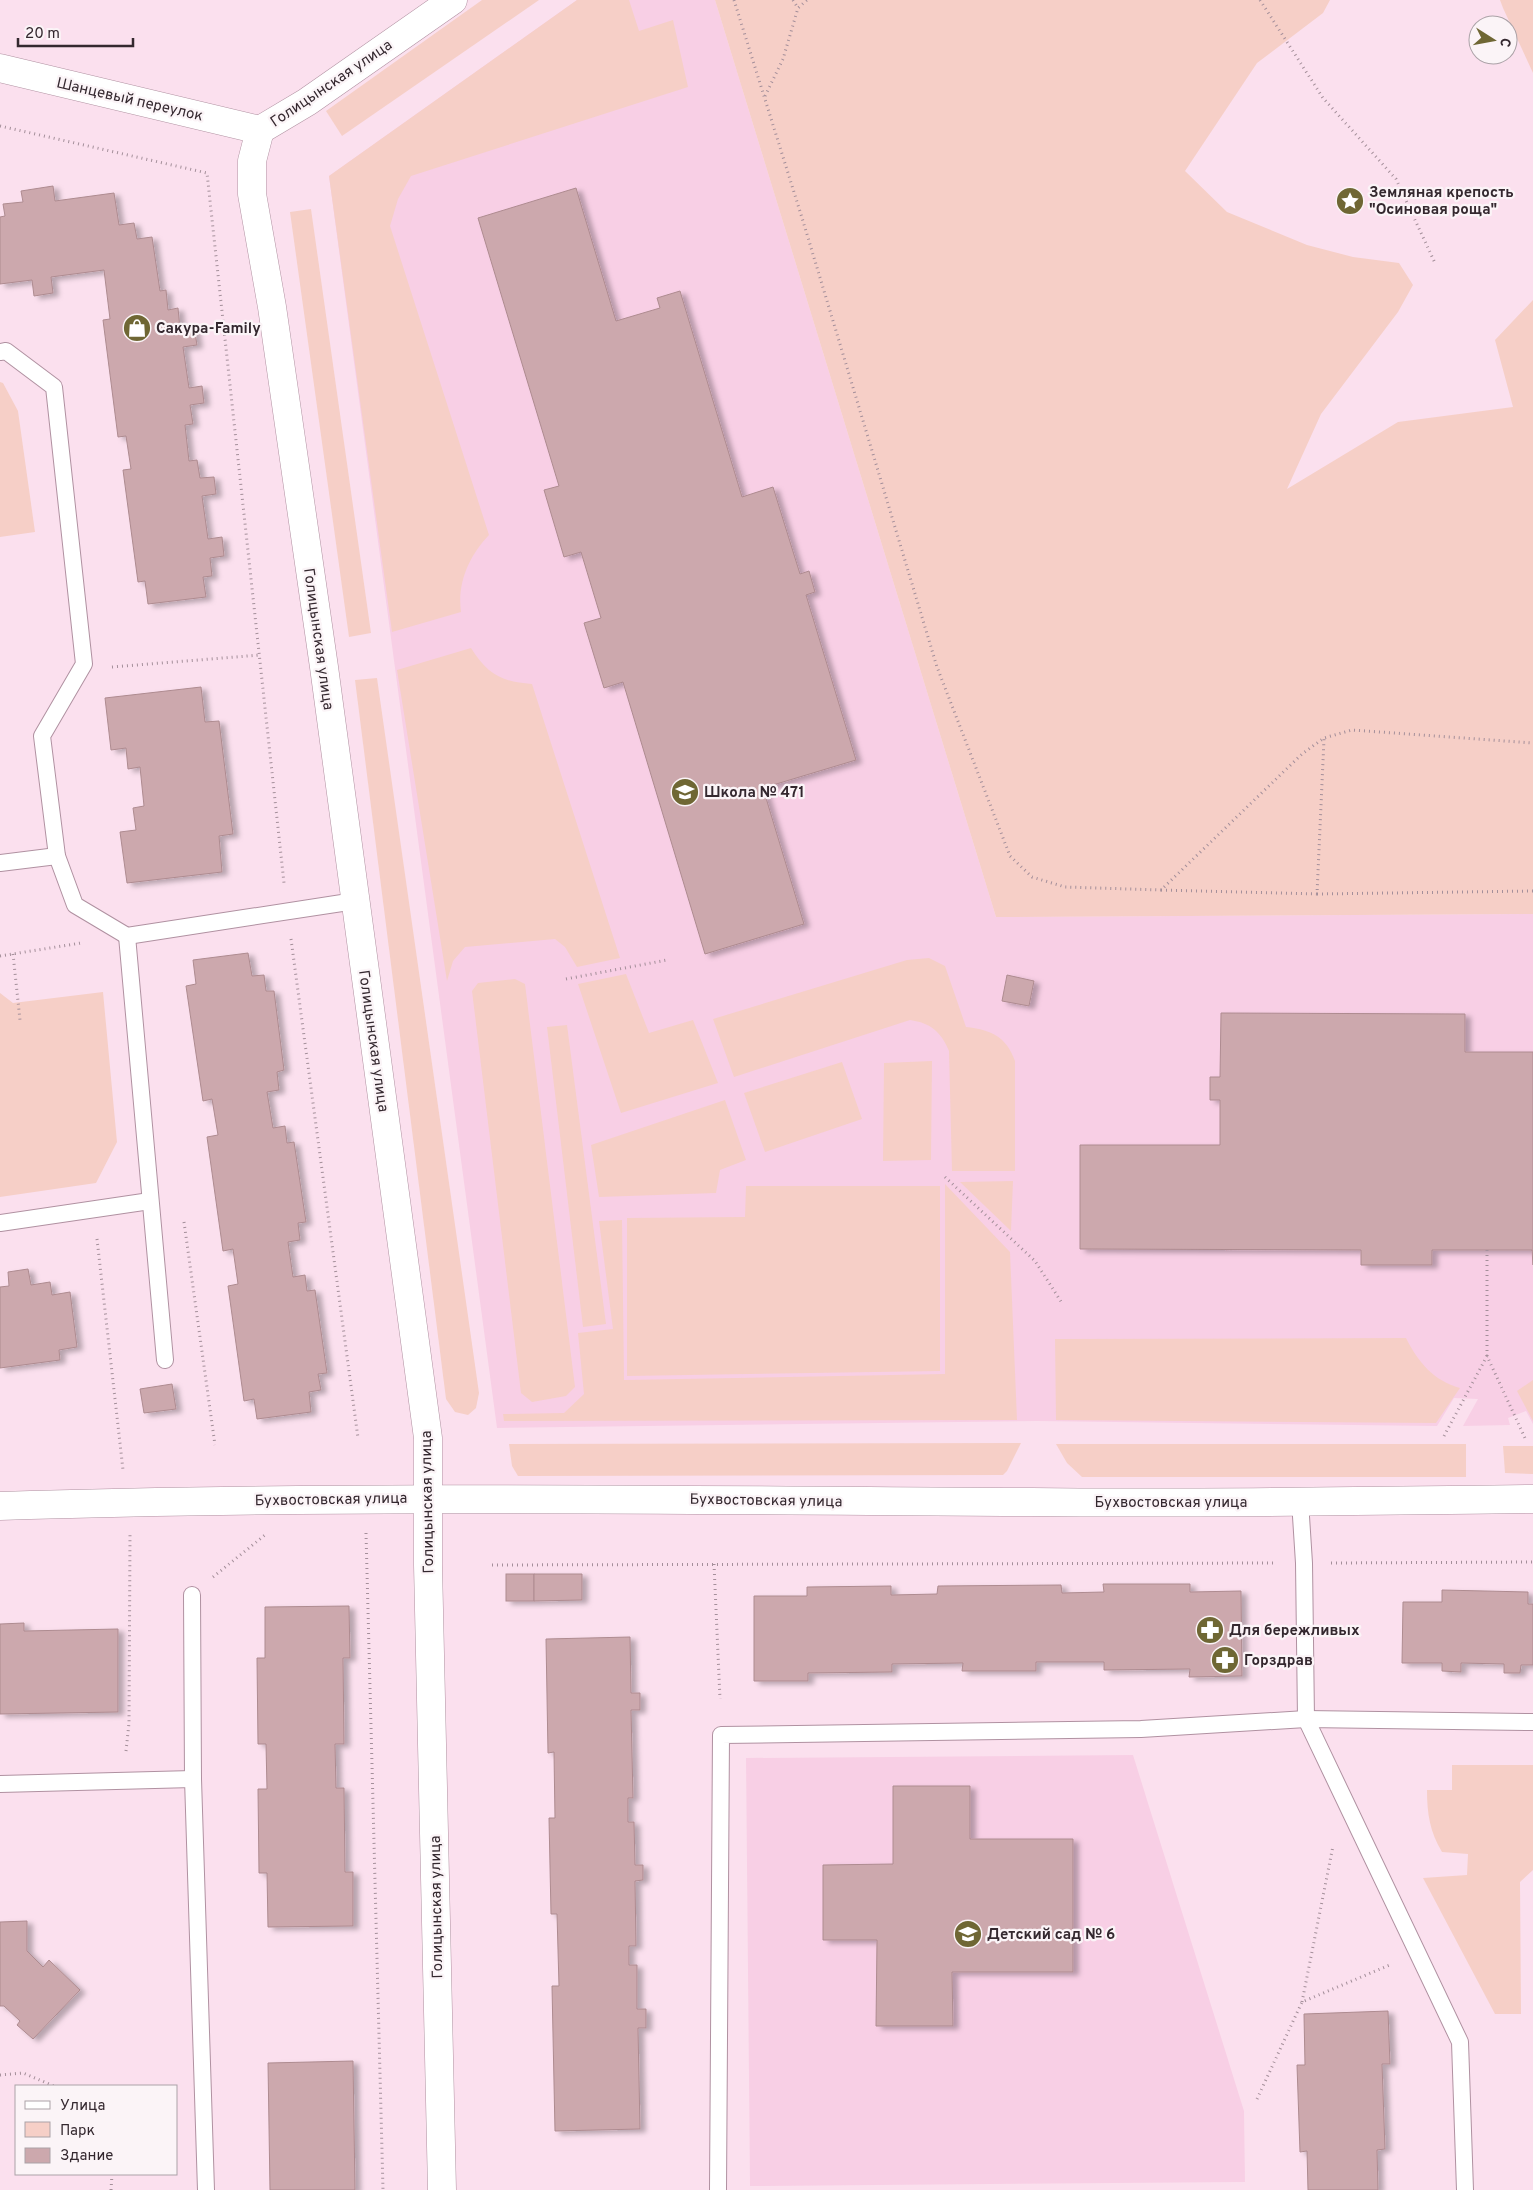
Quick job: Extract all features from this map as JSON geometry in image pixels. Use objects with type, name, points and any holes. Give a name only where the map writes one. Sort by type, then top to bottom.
[{"type":"street","name":"Голицынская улица","points":[[442,2190],[427,1498],[428,1438],[276,336],[252,194],[252,161],[260,130],[307,102],[453,0]]},
{"type":"street","name":"Шанцевый переулок","points":[[0,68],[260,130]]},
{"type":"street","name":"Бухвостовская улица","points":[[0,1506],[427,1498],[1028,1502],[1533,1500]]},
{"type":"lane","points":[[0,352],[6,351],[54,386],[84,664],[42,736],[57,856],[75,905],[126,936],[355,901]]},
{"type":"lane","points":[[0,863],[57,856]]},
{"type":"lane","points":[[126,936],[165,1360]]},
{"type":"lane","points":[[0,1223],[150,1201]]},
{"type":"lane","points":[[1300,1501],[1304,1563],[1306,1720],[1460,2042],[1465,2190]]},
{"type":"lane","points":[[192,1595],[193,1779],[206,2190]]},
{"type":"lane","points":[[718,2190],[721,1734],[1141,1729],[1306,1720],[1533,1722]]},
{"type":"lane","points":[[0,1784],[193,1779]]},
{"type":"path","points":[[734,0],[937,667],[1010,856],[1032,877],[1065,887],[1317,894],[1533,890]]},
{"type":"path","points":[[793,0],[798,8]]},
{"type":"path","points":[[765,97],[783,58],[798,8],[807,0]]},
{"type":"path","points":[[1260,0],[1323,98],[1396,179],[1435,264]]},
{"type":"path","points":[[0,126],[207,173],[287,910]]},
{"type":"path","points":[[84,664],[110,668],[260,655]]},
{"type":"path","points":[[1161,890],[1302,754],[1324,738],[1352,730],[1533,743]]},
{"type":"path","points":[[1317,894],[1324,738]]},
{"type":"path","points":[[0,956],[126,936]]},
{"type":"path","points":[[282,937],[291,936],[358,1438]]},
{"type":"path","points":[[13,954],[20,1020]]},
{"type":"path","points":[[566,979],[667,960]]},
{"type":"path","points":[[945,1177],[1035,1260],[1062,1303]]},
{"type":"path","points":[[183,1218],[215,1445]]},
{"type":"path","points":[[1487,1250],[1487,1356],[1526,1438]]},
{"type":"path","points":[[1444,1436],[1487,1356]]},
{"type":"path","points":[[366,1532],[383,2190]]},
{"type":"path","points":[[192,1595],[265,1535]]},
{"type":"path","points":[[492,1565],[1533,1562]]},
{"type":"path","points":[[714,1564],[720,1699]]},
{"type":"path","points":[[1257,2099],[1302,2002],[1335,1838]]},
{"type":"path","points":[[1302,2002],[1400,1960]]},
{"type":"path","points":[[0,2075],[23,2073],[52,2085]]},
{"type":"path","points":[[111,2190],[112,2175]]},
{"type":"shaded area","name":"Школа № 471","points":[[577,0],[715,0],[996,917],[1533,914],[1533,1424],[1526,1411],[1508,1418],[1510,1425],[1463,1426],[1478,1399],[1454,1398],[1437,1426],[1037,1421],[497,1428],[329,176]]},
{"type":"shaded area","name":"Детский сад № 6","points":[[1133,1755],[1244,2111],[1245,2182],[750,2186],[746,1758]]},
{"type":"green space","points":[[482,0],[539,0],[342,136],[326,111]]},
{"type":"green space","points":[[577,0],[629,0],[639,31],[673,20],[688,87],[411,176],[398,199],[390,226],[489,535],[470,561],[466,570],[461,591],[461,612],[392,632],[329,176]]},
{"type":"green space","points":[[715,0],[1330,0],[1323,13],[1257,63],[1185,171],[1227,212],[1307,245],[1353,257],[1399,263],[1413,285],[1398,312],[1321,414],[1287,489],[1398,422],[1513,407],[1495,340],[1533,300],[1533,914],[996,917]]},
{"type":"green space","points":[[1500,0],[1533,0],[1533,73],[1518,40],[1518,15],[1506,15]]},
{"type":"green space","points":[[311,209],[371,633],[349,637],[290,212]]},
{"type":"green space","points":[[0,382],[3,383],[18,411],[35,532],[0,537]]},
{"type":"green space","points":[[471,648],[483,664],[496,675],[512,681],[532,684],[620,958],[577,967],[565,947],[555,939],[465,947],[453,961],[447,981],[397,670]]},
{"type":"green space","points":[[377,678],[479,1393],[476,1408],[468,1415],[455,1412],[446,1399],[355,680]]},
{"type":"green space","points":[[929,958],[945,966],[966,1027],[990,1032],[1002,1040],[1015,1061],[1015,1171],[952,1171],[949,1051],[939,1034],[924,1023],[910,1020],[734,1077],[713,1019],[907,960]]},
{"type":"green space","points":[[626,974],[649,1033],[693,1020],[718,1083],[621,1113],[578,984]]},
{"type":"green space","points":[[515,979],[525,984],[575,1387],[566,1396],[532,1402],[521,1393],[472,991],[478,983]]},
{"type":"green space","points":[[103,992],[117,1142],[96,1183],[0,1197],[0,993],[13,1003]]},
{"type":"green space","points":[[567,1025],[606,1324],[583,1327],[547,1027]]},
{"type":"green space","points":[[932,1061],[931,1160],[883,1161],[884,1063]]},
{"type":"green space","points":[[842,1062],[862,1119],[765,1152],[744,1093]]},
{"type":"green space","points":[[725,1100],[746,1160],[720,1170],[716,1193],[599,1197],[591,1145]]},
{"type":"green space","points":[[1013,1181],[1011,1231],[960,1182]]},
{"type":"green space","points":[[945,1184],[1010,1252],[1017,1420],[504,1421],[503,1414],[564,1413],[584,1394],[578,1333],[613,1329],[599,1221],[622,1220],[624,1380],[945,1374]]},
{"type":"green space","points":[[746,1186],[940,1186],[940,1371],[627,1376],[627,1218],[745,1217]]},
{"type":"green space","points":[[1406,1338],[1416,1355],[1428,1369],[1442,1381],[1460,1388],[1436,1423],[1056,1420],[1055,1339]]},
{"type":"green space","points":[[1533,1380],[1533,1421],[1517,1391]]},
{"type":"green space","points":[[1021,1443],[1007,1471],[1003,1475],[518,1476],[512,1466],[509,1444]]},
{"type":"green space","points":[[1056,1444],[1466,1444],[1466,1477],[1082,1477],[1067,1463]]},
{"type":"green space","points":[[1503,1446],[1533,1446],[1533,1474],[1505,1473]]},
{"type":"green space","points":[[1452,1765],[1533,1765],[1533,1870],[1520,1882],[1521,2014],[1495,2014],[1423,1878],[1467,1875],[1468,1854],[1442,1852],[1432,1830],[1429,1815],[1427,1790],[1452,1790]]},
{"type":"building","points":[[53,186],[55,201],[114,193],[119,225],[134,223],[137,239],[152,237],[160,291],[166,290],[168,310],[178,308],[180,329],[194,327],[197,345],[183,347],[189,388],[202,386],[204,403],[190,405],[193,424],[185,425],[189,461],[197,460],[200,478],[214,477],[216,494],[202,496],[208,539],[222,537],[224,556],[210,558],[212,576],[203,577],[206,597],[148,604],[145,581],[138,582],[123,470],[131,469],[126,436],[118,437],[103,320],[110,319],[104,270],[51,277],[53,293],[34,296],[32,280],[0,284],[0,217],[5,216],[3,204],[23,202],[21,191]]},
{"type":"building","points":[[576,188],[616,321],[660,308],[657,298],[680,291],[742,497],[773,487],[800,574],[809,571],[815,592],[806,595],[856,760],[763,788],[804,924],[705,954],[623,682],[604,688],[584,623],[601,618],[581,552],[564,557],[544,490],[559,486],[478,218]]},
{"type":"building","points":[[201,687],[205,722],[219,721],[233,834],[219,836],[222,872],[127,883],[120,832],[136,830],[133,808],[144,806],[140,767],[128,769],[126,748],[111,750],[105,698]]},
{"type":"building","points":[[248,953],[252,976],[264,975],[266,991],[274,991],[284,1070],[277,1072],[279,1090],[267,1092],[273,1128],[285,1126],[287,1143],[294,1142],[306,1222],[298,1223],[300,1240],[288,1242],[293,1277],[305,1275],[307,1291],[315,1290],[327,1373],[318,1374],[321,1390],[309,1392],[311,1412],[257,1419],[254,1399],[244,1401],[228,1286],[238,1284],[233,1249],[223,1251],[207,1137],[218,1135],[212,1099],[203,1101],[186,986],[196,984],[193,960]]},
{"type":"building","points":[[1007,975],[1034,981],[1029,1006],[1002,1001]]},
{"type":"building","points":[[1221,1013],[1465,1014],[1465,1052],[1533,1052],[1533,1265],[1532,1250],[1432,1250],[1432,1265],[1361,1265],[1361,1250],[1080,1249],[1080,1145],[1220,1145],[1220,1100],[1210,1100],[1210,1077],[1220,1077]]},
{"type":"building","points":[[28,1269],[31,1285],[50,1282],[52,1295],[70,1292],[77,1347],[59,1350],[60,1360],[0,1368],[0,1287],[9,1286],[8,1272]]},
{"type":"building","points":[[172,1384],[176,1409],[144,1413],[140,1389]]},
{"type":"building","points":[[506,1574],[534,1574],[534,1601],[506,1601]]},
{"type":"building","points":[[534,1574],[582,1574],[582,1600],[534,1601]]},
{"type":"building","points":[[1103,1584],[1190,1584],[1190,1592],[1241,1591],[1242,1676],[1189,1677],[1190,1669],[1104,1670],[1104,1662],[1036,1662],[1036,1671],[962,1671],[963,1663],[892,1664],[892,1672],[808,1673],[808,1681],[754,1681],[754,1596],[807,1596],[807,1587],[891,1586],[891,1595],[937,1594],[938,1586],[1061,1585],[1062,1593],[1104,1592]]},
{"type":"building","points":[[1442,1590],[1528,1592],[1528,1604],[1533,1604],[1533,1665],[1521,1665],[1520,1673],[1504,1673],[1504,1664],[1461,1663],[1461,1672],[1442,1671],[1442,1663],[1402,1663],[1403,1602],[1442,1602]]},
{"type":"building","points":[[349,1606],[350,1658],[343,1658],[344,1744],[335,1744],[336,1788],[344,1788],[345,1872],[353,1872],[353,1926],[268,1927],[267,1873],[259,1873],[258,1789],[267,1789],[266,1744],[258,1744],[257,1658],[265,1658],[265,1607]]},
{"type":"building","points":[[24,1623],[24,1631],[118,1629],[118,1712],[0,1714],[0,1624]]},
{"type":"building","points":[[630,1637],[631,1693],[640,1693],[640,1710],[631,1710],[633,1798],[628,1798],[628,1822],[634,1822],[635,1865],[643,1865],[643,1880],[635,1881],[636,1946],[629,1946],[629,1965],[637,1965],[637,2009],[646,2009],[646,2028],[638,2028],[640,2129],[555,2131],[552,1986],[559,1986],[557,1914],[551,1914],[549,1818],[555,1818],[554,1752],[548,1753],[546,1639]]},
{"type":"building","points":[[893,1786],[970,1786],[970,1839],[1073,1839],[1073,1972],[952,1972],[953,2026],[876,2026],[877,1940],[823,1940],[823,1865],[893,1864]]},
{"type":"building","points":[[27,1921],[27,1951],[43,1967],[49,1960],[80,1990],[33,2039],[17,2025],[20,2021],[4,2006],[0,2006],[0,1922]]},
{"type":"building","points":[[1388,2011],[1390,2064],[1382,2064],[1385,2149],[1377,2150],[1378,2190],[1308,2190],[1307,2151],[1300,2152],[1297,2065],[1305,2065],[1304,2014]]},
{"type":"building","points":[[353,2061],[355,2190],[270,2190],[268,2063]]},
{"type":"place","name":"Земляная крепость \"Осиновая роща\"","points":[[1350,201]]},
{"type":"place","name":"Сакура-Family","points":[[137,328]]},
{"type":"place","name":"Школа № 471","points":[[685,792]]},
{"type":"place","name":"Для бережливых","points":[[1210,1630]]},
{"type":"place","name":"Горздрав","points":[[1225,1660]]},
{"type":"place","name":"Детский сад № 6","points":[[968,1934]]}]
